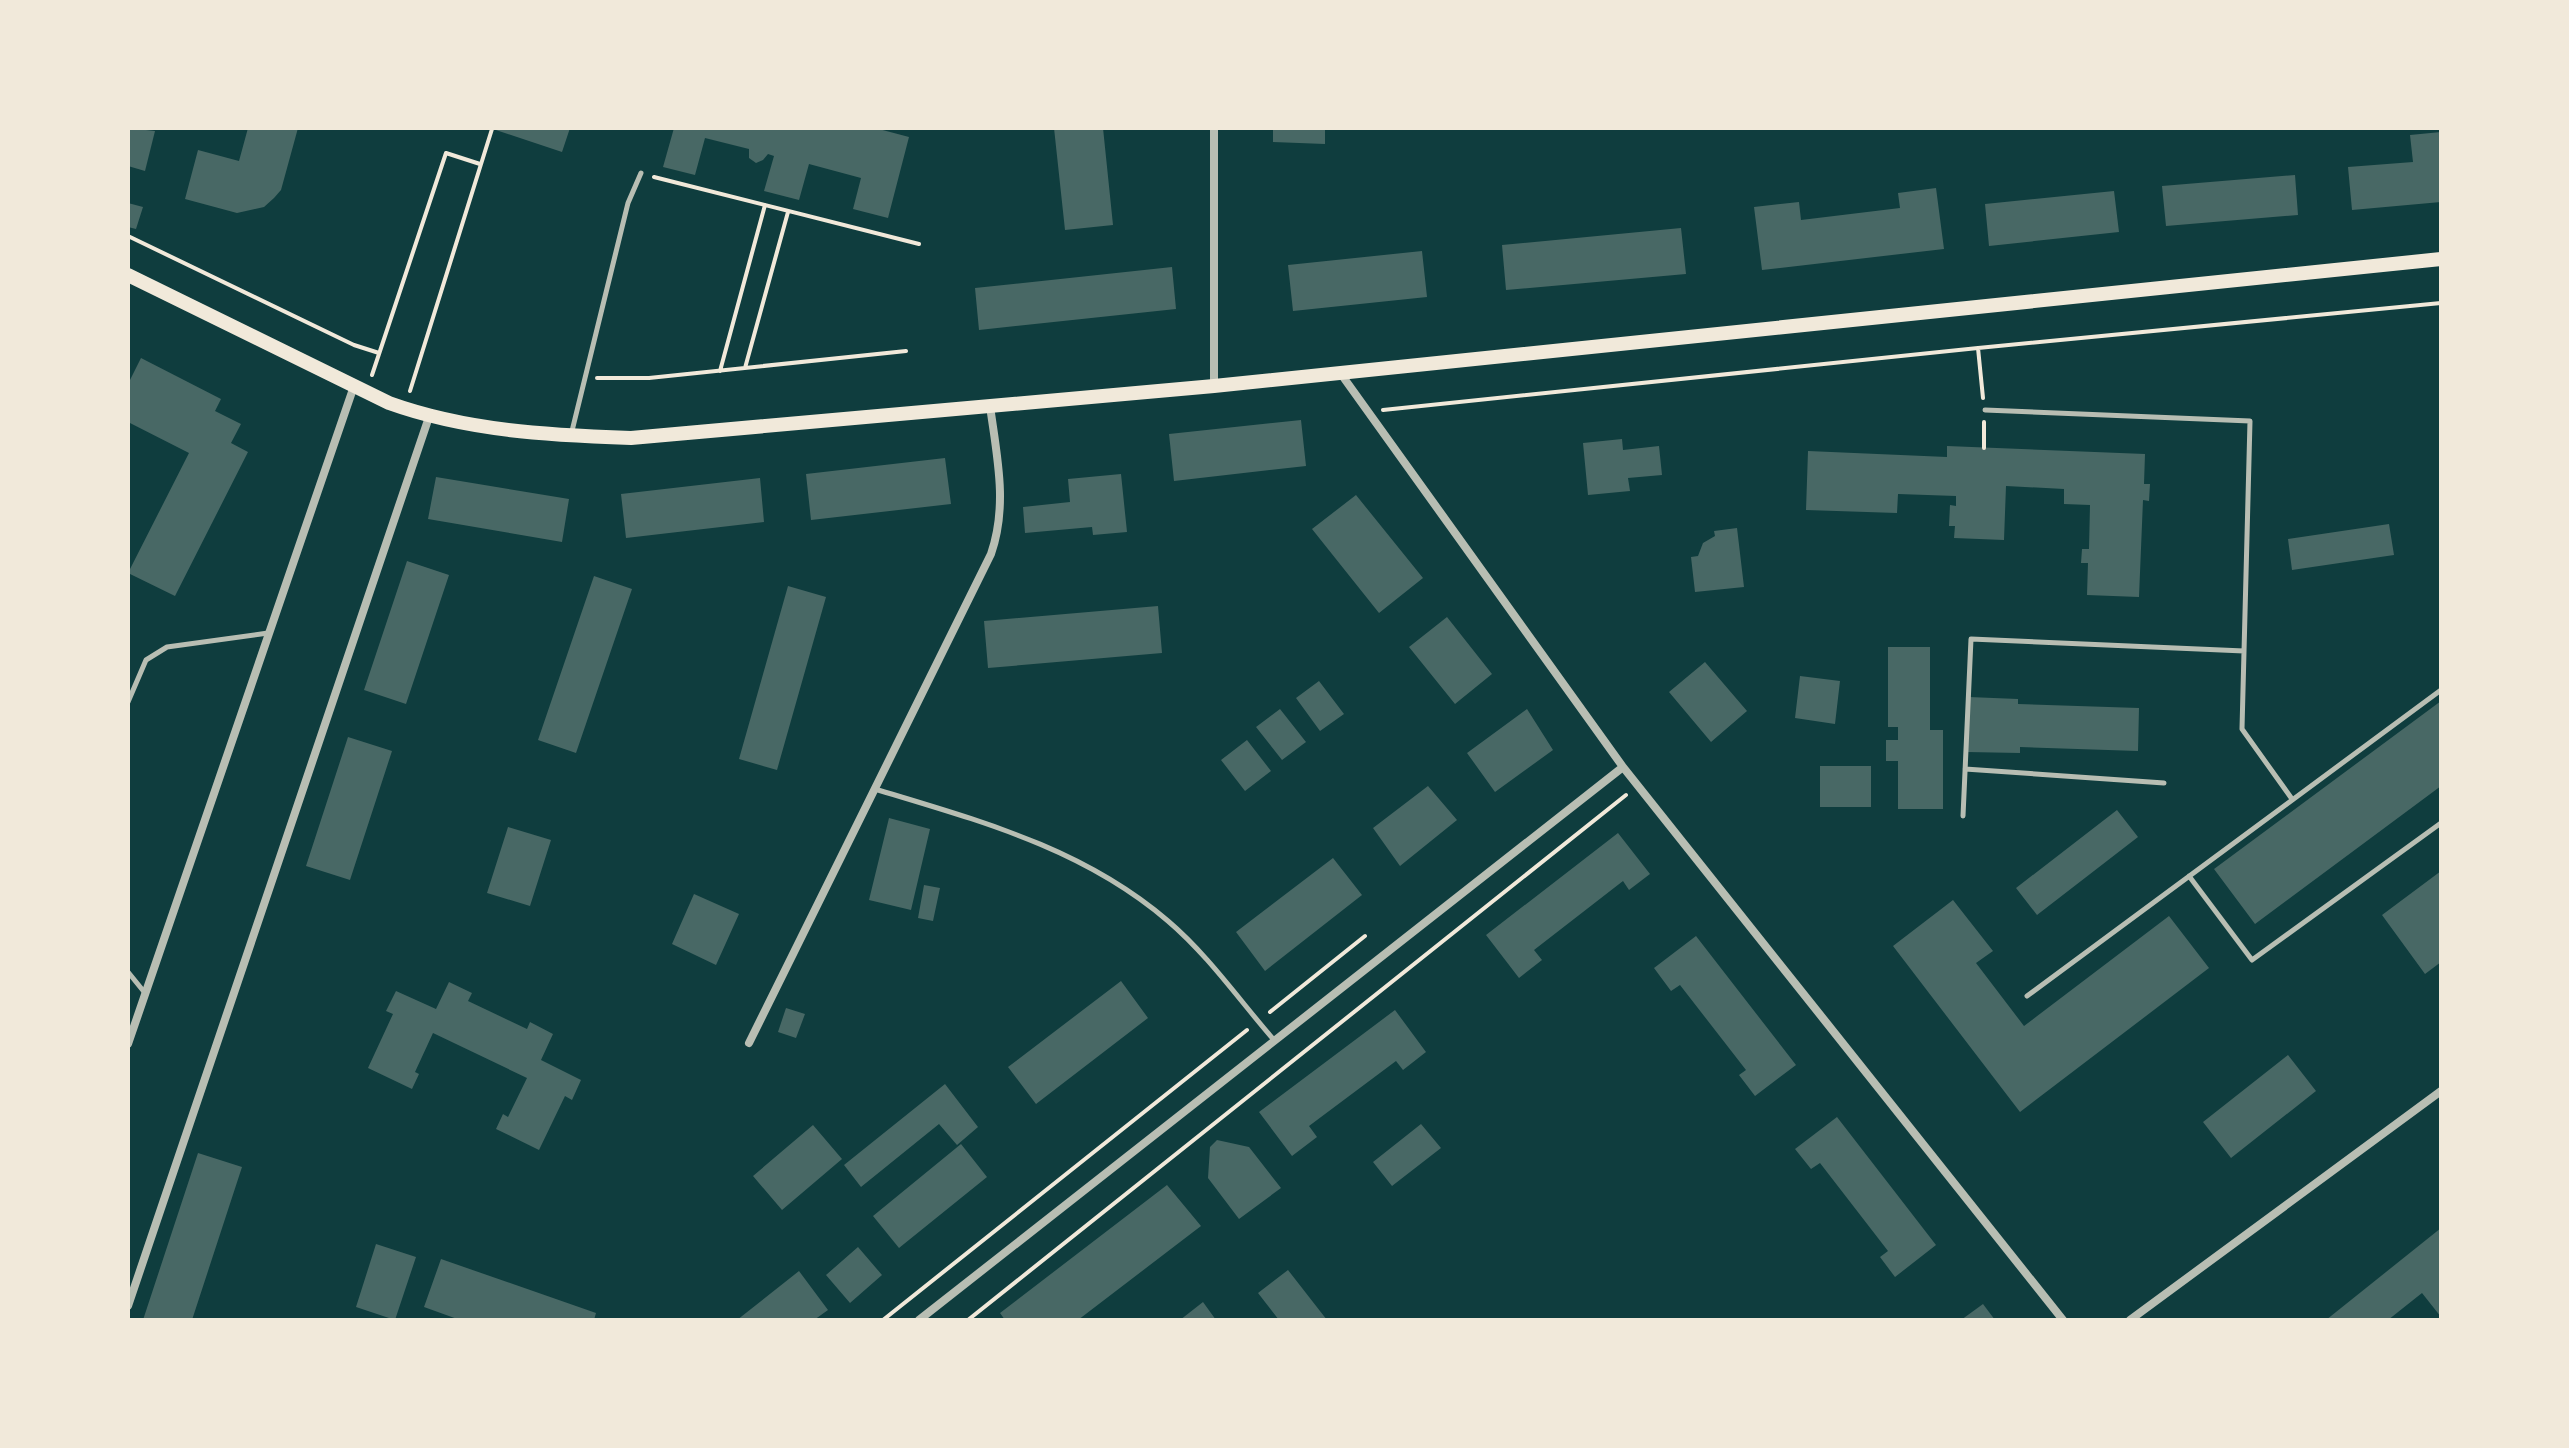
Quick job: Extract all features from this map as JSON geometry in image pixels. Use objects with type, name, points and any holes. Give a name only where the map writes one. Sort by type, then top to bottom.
[{"type":"main road","points":[[128,275],[360,389],[429,417],[535,435],[631,438],[1341,374],[2441,259]]},
{"type":"street","points":[[1214,128],[1214,386]]},
{"type":"street","points":[[1341,374],[1623,767],[2063,1320]]},
{"type":"street","points":[[128,1044],[269,633],[360,389]]},
{"type":"street","points":[[749,1043],[991,554],[1000,526],[1002,495],[990,406]]},
{"type":"street","points":[[128,1306],[429,417]]},
{"type":"street","points":[[919,1320],[1623,767]]},
{"type":"street","points":[[2130,1320],[2441,1091]]},
{"type":"lane","points":[[570,436],[628,203],[641,173]]},
{"type":"lane","points":[[1985,410],[2250,421],[2242,729],[2292,799]]},
{"type":"lane","points":[[128,702],[146,660],[167,647],[269,633]]},
{"type":"lane","points":[[1963,816],[1971,639],[2244,651]]},
{"type":"lane","points":[[2027,996],[2441,690]]},
{"type":"lane","points":[[1965,769],[2164,783]]},
{"type":"lane","points":[[875,789],[1012,832],[1097,869],[1171,923],[1274,1041]]},
{"type":"lane","points":[[2189,876],[2252,960],[2441,823]]},
{"type":"lane","points":[[128,972],[145,994]]},
{"type":"path","points":[[404,408],[492,129]]},
{"type":"path","points":[[360,389],[379,353],[446,153],[480,164]]},
{"type":"path","points":[[641,173],[919,244]]},
{"type":"path","points":[[720,371],[765,205]]},
{"type":"path","points":[[745,368],[788,211]]},
{"type":"path","points":[[128,236],[354,345],[379,353]]},
{"type":"path","points":[[1368,412],[2441,303]]},
{"type":"path","points":[[1978,348],[1985,410],[1984,448]]},
{"type":"path","points":[[585,378],[649,378],[906,351]]},
{"type":"path","points":[[968,1320],[1638,785]]},
{"type":"path","points":[[1266,1015],[1365,936]]},
{"type":"path","points":[[883,1320],[1254,1025]]},
{"type":"building","points":[[128,128],[155,131],[145,171],[128,166]]},
{"type":"building","points":[[248,128],[298,128],[281,190],[274,198],[264,207],[237,213],[185,199],[198,150],[239,161]]},
{"type":"building","points":[[490,128],[570,128],[562,152]]},
{"type":"building","points":[[674,128],[875,128],[909,137],[888,218],[853,209],[861,178],[809,164],[799,200],[764,191],[774,156],[768,154],[756,163],[749,158],[749,149],[705,138],[695,175],[663,167]]},
{"type":"building","points":[[1054,128],[1103,128],[1113,225],[1065,230]]},
{"type":"building","points":[[1273,128],[1325,128],[1325,144],[1273,142]]},
{"type":"building","points":[[2441,132],[2441,202],[2352,210],[2348,167],[2413,162],[2410,135]]},
{"type":"building","points":[[2295,175],[2298,215],[2166,226],[2162,186]]},
{"type":"building","points":[[1936,188],[1944,249],[1762,270],[1754,207],[1799,202],[1801,220],[1900,208],[1898,193]]},
{"type":"building","points":[[2114,191],[2119,232],[1989,246],[1985,204]]},
{"type":"building","points":[[128,203],[143,207],[136,229],[128,227]]},
{"type":"building","points":[[1681,228],[1686,274],[1506,290],[1502,245]]},
{"type":"building","points":[[1422,251],[1427,297],[1293,311],[1288,265]]},
{"type":"building","points":[[1172,267],[1176,309],[979,330],[975,288]]},
{"type":"building","points":[[141,358],[221,399],[215,411],[241,424],[231,443],[248,452],[175,596],[128,573],[189,453],[128,422],[128,384]]},
{"type":"building","points":[[1301,420],[1306,466],[1174,481],[1169,434]]},
{"type":"building","points":[[1622,439],[1623,450],[1659,446],[1662,475],[1628,478],[1630,491],[1588,495],[1583,443]]},
{"type":"building","points":[[1947,446],[2145,454],[2144,484],[2150,484],[2149,501],[2143,500],[2139,597],[2087,595],[2088,563],[2081,563],[2082,549],[2089,549],[2090,505],[2064,504],[2064,489],[2006,486],[2004,540],[1954,538],[1955,526],[1949,526],[1950,505],[1956,506],[1956,496],[1898,494],[1897,513],[1806,510],[1808,451],[1947,457]]},
{"type":"building","points":[[945,458],[951,504],[811,520],[806,474]]},
{"type":"building","points":[[1121,474],[1127,532],[1093,535],[1092,527],[1025,533],[1023,507],[1070,502],[1068,479]]},
{"type":"building","points":[[436,477],[569,499],[562,542],[428,519]]},
{"type":"building","points":[[760,478],[764,522],[626,538],[621,494]]},
{"type":"building","points":[[1356,495],[1423,578],[1379,613],[1312,529]]},
{"type":"building","points":[[2389,524],[2394,555],[2292,570],[2288,539]]},
{"type":"building","points":[[1737,528],[1744,587],[1695,592],[1691,557],[1698,556],[1703,543],[1715,536],[1714,531]]},
{"type":"building","points":[[407,561],[449,575],[406,704],[364,690]]},
{"type":"building","points":[[594,576],[632,589],[576,753],[538,740]]},
{"type":"building","points":[[788,586],[826,597],[777,770],[739,759]]},
{"type":"building","points":[[1158,606],[1162,653],[988,668],[984,621]]},
{"type":"building","points":[[1447,617],[1492,674],[1455,704],[1409,647]]},
{"type":"building","points":[[1888,647],[1930,647],[1930,730],[1943,730],[1943,809],[1898,809],[1898,761],[1886,761],[1886,740],[1898,740],[1898,727],[1888,727]]},
{"type":"building","points":[[1705,662],[1747,711],[1711,742],[1669,692]]},
{"type":"building","points":[[1800,676],[1840,681],[1835,724],[1795,718]]},
{"type":"building","points":[[1319,681],[1344,714],[1320,731],[1296,698]]},
{"type":"building","points":[[1969,697],[2018,699],[2018,704],[2139,708],[2138,751],[2020,747],[2020,753],[1967,752]]},
{"type":"building","points":[[2441,701],[2441,786],[2255,924],[2214,869]]},
{"type":"building","points":[[1280,709],[1306,742],[1282,760],[1256,727]]},
{"type":"building","points":[[1527,709],[1553,750],[1495,792],[1467,753]]},
{"type":"building","points":[[348,737],[392,751],[350,880],[306,866]]},
{"type":"building","points":[[1247,740],[1271,771],[1245,791],[1221,760]]},
{"type":"building","points":[[1820,766],[1871,766],[1871,807],[1820,807]]},
{"type":"building","points":[[1428,786],[1457,820],[1400,866],[1373,828]]},
{"type":"building","points":[[2117,810],[2138,837],[2037,915],[2016,888]]},
{"type":"building","points":[[889,818],[930,829],[911,910],[869,900]]},
{"type":"building","points":[[508,827],[551,840],[530,906],[487,893]]},
{"type":"building","points":[[1618,833],[1650,874],[1629,890],[1623,881],[1534,950],[1542,960],[1519,978],[1486,935]]},
{"type":"building","points":[[1333,858],[1362,895],[1265,971],[1236,932]]},
{"type":"building","points":[[2441,871],[2441,962],[2425,974],[2382,915]]},
{"type":"building","points":[[924,885],[940,888],[933,921],[918,918]]},
{"type":"building","points":[[694,894],[739,914],[716,965],[672,944]]},
{"type":"building","points":[[1953,900],[1993,951],[1976,963],[2024,1026],[2169,916],[2209,968],[2020,1112],[1893,946]]},
{"type":"building","points":[[1696,936],[1796,1065],[1755,1096],[1739,1075],[1746,1070],[1680,985],[1671,991],[1654,968]]},
{"type":"building","points":[[1121,981],[1148,1018],[1036,1104],[1008,1067]]},
{"type":"building","points":[[449,982],[472,993],[468,1001],[527,1029],[530,1022],[553,1034],[541,1060],[581,1080],[572,1100],[565,1096],[539,1150],[496,1129],[503,1114],[508,1117],[527,1078],[433,1033],[415,1072],[419,1074],[412,1089],[368,1068],[393,1014],[386,1011],[396,991],[436,1009]]},
{"type":"building","points":[[786,1008],[805,1014],[796,1038],[778,1032]]},
{"type":"building","points":[[1395,1010],[1426,1052],[1403,1070],[1396,1061],[1309,1126],[1317,1137],[1292,1156],[1259,1112]]},
{"type":"building","points":[[2288,1055],[2316,1091],[2231,1158],[2203,1122]]},
{"type":"building","points":[[945,1084],[978,1127],[957,1145],[939,1124],[861,1187],[844,1165]]},
{"type":"building","points":[[1837,1117],[1936,1245],[1895,1277],[1880,1257],[1888,1251],[1820,1163],[1811,1169],[1795,1149]]},
{"type":"building","points":[[1421,1124],[1441,1148],[1392,1186],[1373,1162]]},
{"type":"building","points":[[813,1125],[842,1159],[782,1210],[753,1176]]},
{"type":"building","points":[[1217,1140],[1249,1147],[1281,1188],[1239,1219],[1208,1178],[1210,1147]]},
{"type":"building","points":[[961,1144],[987,1177],[899,1248],[873,1216]]},
{"type":"building","points":[[198,1153],[242,1167],[192,1320],[143,1320]]},
{"type":"building","points":[[1167,1185],[1201,1226],[1078,1320],[1005,1320],[1000,1313]]},
{"type":"building","points":[[2441,1228],[2441,1317],[2422,1293],[2388,1320],[2326,1320]]},
{"type":"building","points":[[376,1244],[416,1257],[395,1320],[356,1307]]},
{"type":"building","points":[[858,1247],[882,1275],[850,1303],[826,1275]]},
{"type":"building","points":[[441,1259],[596,1313],[594,1320],[460,1320],[424,1307]]},
{"type":"building","points":[[1288,1270],[1327,1320],[1279,1320],[1258,1293]]},
{"type":"building","points":[[799,1271],[828,1310],[814,1320],[737,1320]]},
{"type":"building","points":[[1203,1302],[1216,1320],[1180,1320]]},
{"type":"building","points":[[1983,1304],[1995,1320],[1961,1320]]}]
